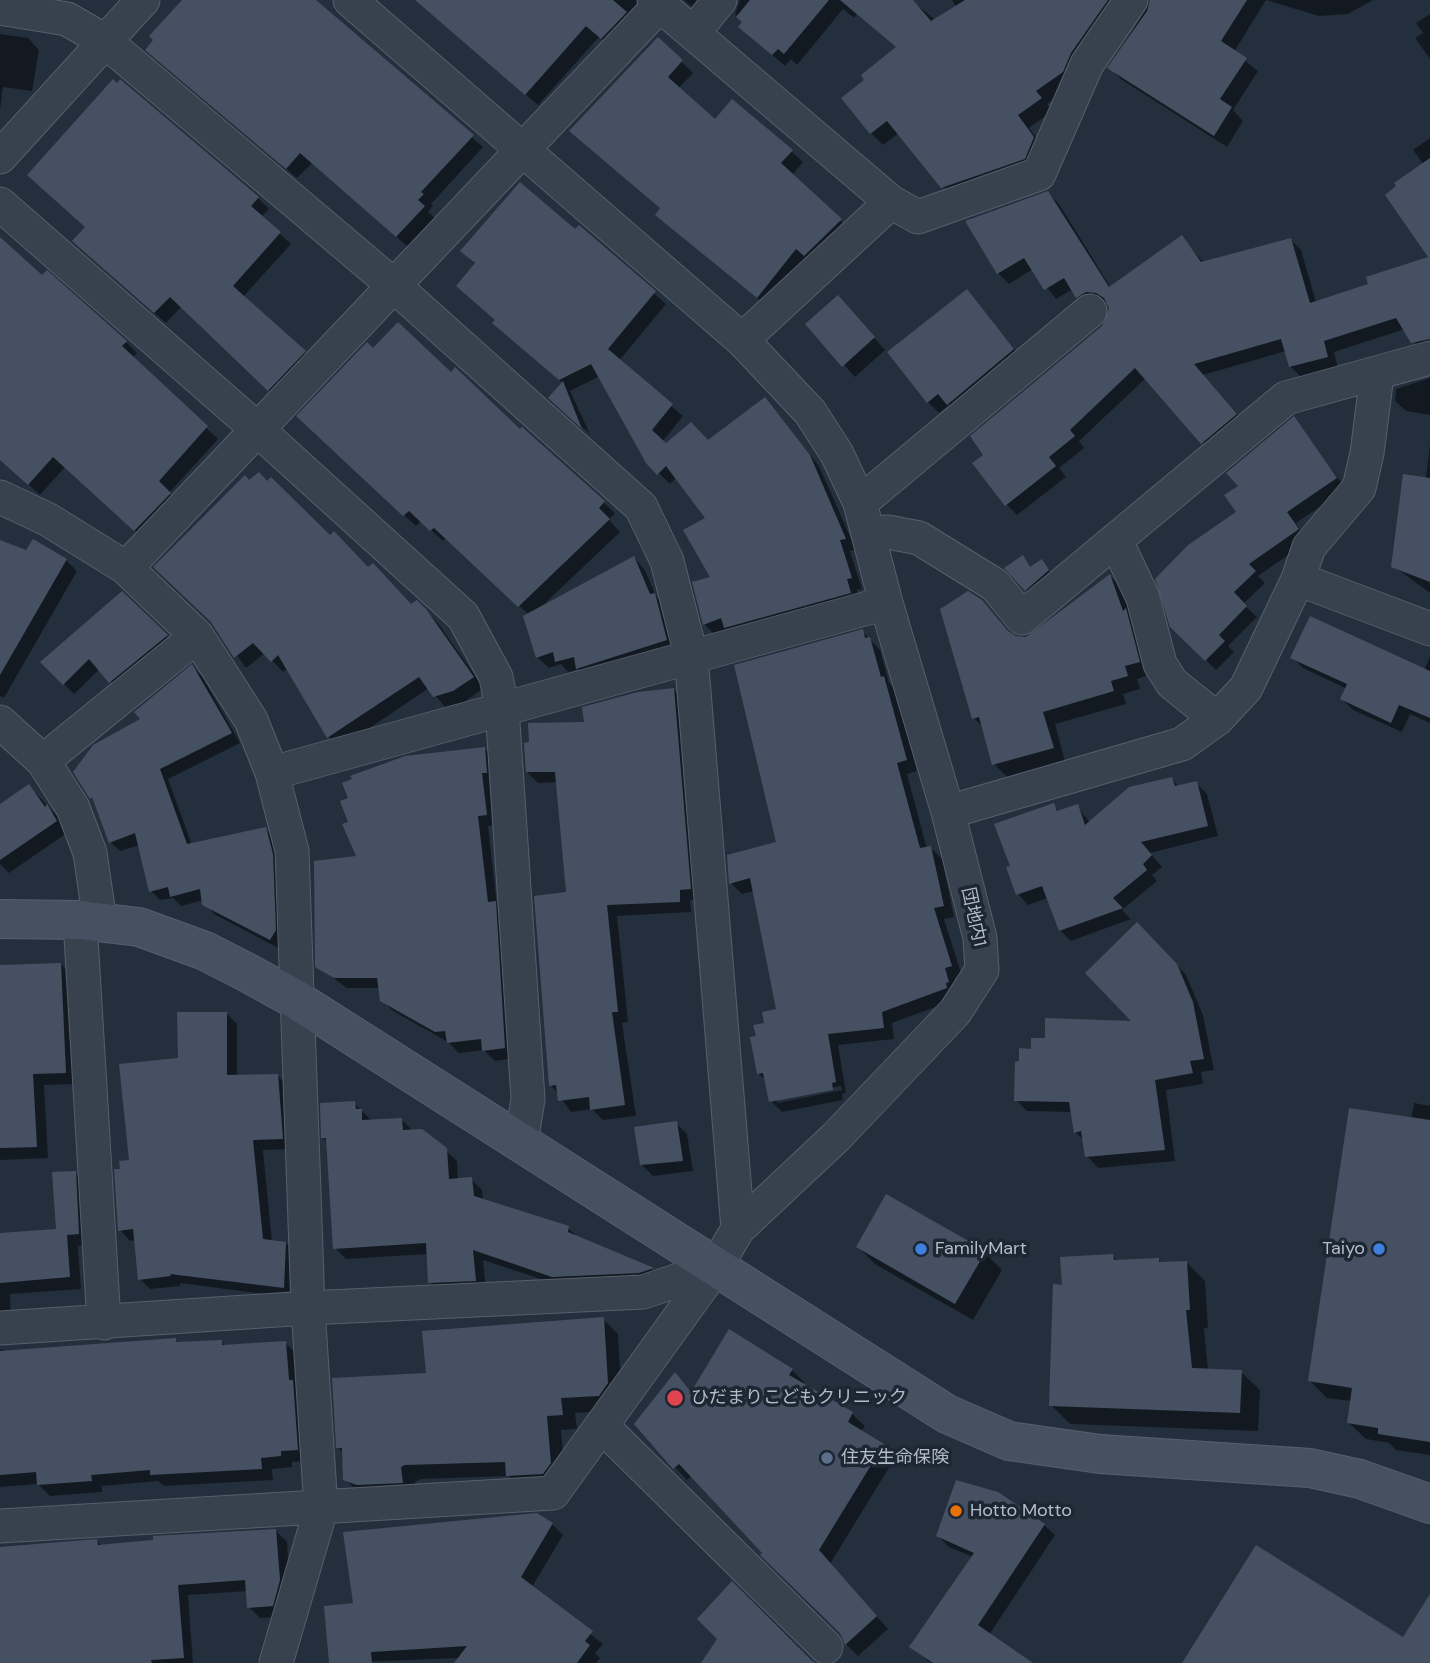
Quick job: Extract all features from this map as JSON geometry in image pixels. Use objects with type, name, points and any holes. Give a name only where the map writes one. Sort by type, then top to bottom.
[{"type":"street","points":[[0,157],[143,0]]},
{"type":"street","name":"団地内1","points":[[321,1509],[554,1493],[715,1268],[738,1229],[836,1137],[955,1012],[982,970],[981,938],[948,812],[864,519],[837,454],[810,412],[742,340],[350,0]]},
{"type":"street","points":[[693,33],[720,0]]},
{"type":"street","points":[[126,568],[522,149],[657,2],[891,202],[918,217],[1039,174],[1087,64],[1131,0]]},
{"type":"street","points":[[0,8],[67,19],[105,41],[392,284],[641,507],[667,561],[691,655],[738,1229]]},
{"type":"street","points":[[742,340],[891,202]]},
{"type":"street","points":[[0,204],[257,429],[463,616],[496,677],[502,708],[528,1099],[521,1143]]},
{"type":"street","points":[[1090,311],[864,519],[888,533],[919,538],[995,585],[1022,618],[1286,398],[1377,375],[1430,358]]},
{"type":"street","points":[[948,812],[1182,744],[1217,719],[1246,688],[1298,579],[1309,547],[1359,488],[1367,453],[1377,375]]},
{"type":"street","points":[[0,497],[47,519],[126,568],[197,636],[251,720],[272,774],[292,851],[307,1308],[321,1509],[276,1663]]},
{"type":"street","points":[[1116,541],[1143,598],[1160,664],[1172,683],[1217,719]]},
{"type":"street","points":[[1298,579],[1430,629]]},
{"type":"street","points":[[272,774],[691,655],[886,603]]},
{"type":"street","points":[[43,761],[197,636]]},
{"type":"street","points":[[0,722],[43,761],[73,808],[90,853],[104,1322]]},
{"type":"street","points":[[0,919],[90,921],[139,927],[205,951],[295,999],[947,1414],[1009,1441],[1100,1454],[1310,1468],[1360,1479],[1430,1504]]},
{"type":"street","points":[[0,1328],[307,1308],[643,1292],[715,1268]]},
{"type":"street","points":[[601,1426],[825,1647]]},
{"type":"street","points":[[0,1526],[321,1509]]},
{"type":"building","points":[[182,0],[316,0],[474,135],[421,192],[424,194],[418,200],[425,206],[396,237],[300,153],[286,169],[145,50],[153,40],[149,36]]},
{"type":"building","points":[[415,0],[613,0],[627,12],[601,39],[586,26],[525,95]]},
{"type":"building","points":[[750,0],[829,0],[784,54],[778,49],[772,55],[738,27],[742,22],[736,17]]},
{"type":"building","points":[[840,0],[913,0],[931,21],[965,0],[1108,0],[1071,53],[1063,72],[1036,91],[1042,98],[1018,115],[1034,137],[1025,159],[941,188],[887,121],[870,134],[841,98],[864,80],[861,75],[896,47]]},
{"type":"building","points":[[1150,0],[1247,0],[1221,41],[1247,58],[1220,99],[1232,107],[1214,136],[1107,68],[1147,11]]},
{"type":"building","points":[[658,37],[683,60],[668,77],[715,119],[732,99],[793,150],[781,163],[842,219],[804,256],[796,249],[757,298],[655,215],[660,208],[569,131]]},
{"type":"building","points":[[113,79],[117,83],[120,79],[259,197],[251,206],[281,232],[233,286],[306,351],[268,391],[170,297],[154,313],[72,241],[85,227],[27,175]]},
{"type":"building","points":[[1430,158],[1430,339],[1411,343],[1396,318],[1324,341],[1328,357],[1289,367],[1281,339],[1194,364],[1237,414],[1201,444],[1135,368],[1070,430],[1075,436],[1049,457],[1056,466],[1005,506],[972,463],[983,455],[970,436],[1102,326],[1109,308],[1104,298],[1096,293],[1086,292],[1076,298],[1064,278],[1044,290],[1024,258],[997,274],[965,221],[1048,191],[1109,287],[1182,235],[1201,262],[1291,238],[1310,303],[1368,284],[1366,277],[1428,257],[1385,195],[1396,186],[1394,183]]},
{"type":"building","points":[[520,182],[575,229],[579,225],[656,291],[608,349],[673,404],[652,430],[666,443],[691,422],[708,440],[765,397],[810,455],[846,539],[840,540],[852,578],[847,579],[851,593],[724,628],[721,618],[703,625],[692,582],[710,577],[683,530],[705,518],[666,466],[657,475],[646,463],[591,364],[559,380],[492,323],[495,320],[456,286],[475,263],[460,251]]},
{"type":"building","points":[[0,237],[42,275],[47,270],[127,341],[122,346],[208,426],[159,481],[171,493],[134,531],[53,457],[28,485],[0,460]]},
{"type":"building","points":[[967,289],[1014,349],[947,405],[938,394],[927,403],[887,352]]},
{"type":"building","points":[[838,295],[875,337],[842,367],[805,324]]},
{"type":"building","points":[[398,322],[451,372],[455,367],[520,429],[522,427],[605,501],[599,508],[610,519],[518,607],[434,528],[430,531],[409,511],[403,516],[296,416],[367,342],[373,348]]},
{"type":"building","points":[[563,381],[582,429],[548,398]]},
{"type":"building","points":[[1294,416],[1337,478],[1287,512],[1299,529],[1249,564],[1256,571],[1234,592],[1247,606],[1219,635],[1225,641],[1205,661],[1170,627],[1155,579],[1188,545],[1236,512],[1224,495],[1238,486],[1226,473]]},
{"type":"building","points":[[259,472],[267,481],[271,477],[330,535],[334,531],[368,567],[373,563],[411,604],[417,600],[474,677],[453,691],[433,697],[419,677],[327,738],[278,655],[271,662],[253,643],[234,658],[211,622],[153,567],[245,475],[249,480]]},
{"type":"building","points":[[1403,474],[1430,478],[1430,582],[1391,567]]},
{"type":"building","points":[[33,539],[67,559],[0,675],[0,540],[26,550]]},
{"type":"building","points":[[1023,555],[1030,567],[1042,559],[1049,570],[1025,591],[1004,568]]},
{"type":"building","points":[[634,556],[650,594],[655,593],[667,640],[576,669],[574,657],[555,662],[553,652],[536,658],[523,616]]},
{"type":"building","points":[[1110,574],[1123,611],[1126,608],[1140,662],[1125,666],[1128,676],[1111,681],[1114,691],[1043,712],[1054,748],[992,765],[979,717],[972,719],[940,609],[968,591],[982,600],[1008,631],[1016,636],[1026,637]]},
{"type":"building","points":[[122,591],[168,635],[109,683],[89,659],[63,685],[40,662]]},
{"type":"building","points":[[1310,616],[1430,671],[1430,718],[1399,705],[1391,723],[1340,699],[1347,684],[1290,658]]},
{"type":"building","points":[[863,629],[865,638],[870,637],[881,677],[884,676],[907,760],[897,763],[920,848],[931,846],[944,906],[934,908],[952,966],[945,968],[949,982],[946,983],[947,988],[882,1012],[884,1028],[828,1034],[836,1082],[832,1083],[833,1090],[769,1102],[763,1073],[757,1074],[750,1037],[756,1036],[753,1025],[764,1023],[762,1012],[776,1009],[750,878],[729,884],[727,855],[776,842],[734,665]]},
{"type":"building","points":[[192,664],[232,733],[160,769],[187,844],[266,827],[273,854],[276,930],[270,940],[202,905],[200,889],[170,897],[168,887],[149,892],[135,833],[109,843],[92,797],[90,799],[73,772],[93,745],[140,719],[134,712]]},
{"type":"building","points":[[674,688],[691,889],[680,890],[680,902],[607,905],[618,1012],[612,1012],[625,1105],[590,1110],[589,1097],[558,1101],[556,1085],[549,1086],[534,896],[566,892],[555,772],[526,772],[524,743],[529,742],[528,723],[584,722],[582,707],[638,692]]},
{"type":"building","points":[[485,747],[487,773],[482,773],[487,815],[478,816],[488,902],[496,901],[505,1048],[482,1051],[481,1039],[447,1043],[445,1031],[435,1032],[380,1001],[377,978],[334,978],[315,967],[314,861],[356,856],[342,824],[348,822],[340,801],[348,798],[342,783],[352,779],[350,776],[405,756]]},
{"type":"building","points":[[1172,777],[1175,786],[1197,781],[1208,826],[1141,842],[1152,855],[1143,864],[1147,870],[1113,898],[1123,908],[1059,931],[1042,886],[1016,895],[1006,867],[1010,866],[994,824],[1054,803],[1057,811],[1078,804],[1085,825],[1129,787]]},
{"type":"building","points":[[29,784],[45,807],[47,804],[57,821],[0,860],[0,804]]},
{"type":"building","points":[[1137,922],[1177,964],[1193,1002],[1204,1059],[1190,1061],[1193,1073],[1155,1080],[1165,1150],[1085,1157],[1081,1131],[1074,1133],[1069,1102],[1014,1101],[1015,1062],[1019,1061],[1019,1048],[1031,1049],[1031,1038],[1045,1038],[1045,1018],[1131,1021],[1085,973]]},
{"type":"building","points":[[61,963],[66,1073],[33,1074],[37,1147],[0,1148],[0,965]]},
{"type":"building","points":[[177,1012],[227,1012],[227,1075],[278,1074],[283,1139],[253,1140],[263,1239],[286,1242],[284,1288],[170,1274],[171,1276],[138,1280],[133,1229],[118,1231],[114,1169],[120,1169],[119,1161],[129,1160],[119,1064],[178,1058]]},
{"type":"building","points":[[355,1101],[356,1109],[362,1109],[362,1120],[402,1118],[403,1130],[422,1129],[447,1148],[449,1179],[472,1177],[474,1196],[569,1226],[568,1232],[654,1268],[639,1273],[552,1277],[473,1250],[476,1281],[428,1283],[426,1243],[333,1249],[326,1138],[321,1138],[320,1103]]},
{"type":"building","name":"Taiyo","points":[[1349,1108],[1430,1120],[1430,1442],[1378,1434],[1378,1428],[1347,1423],[1352,1388],[1308,1381]]},
{"type":"building","points":[[677,1121],[683,1161],[640,1165],[634,1127]]},
{"type":"building","points":[[76,1171],[79,1234],[67,1235],[70,1277],[0,1283],[0,1233],[56,1229],[52,1172]]},
{"type":"building","name":"FamilyMart","points":[[886,1194],[986,1251],[955,1304],[856,1247]]},
{"type":"building","points":[[1113,1254],[1114,1260],[1159,1258],[1159,1262],[1187,1261],[1190,1310],[1186,1310],[1192,1368],[1242,1370],[1240,1413],[1049,1406],[1053,1284],[1062,1285],[1060,1257]]},
{"type":"building","points":[[604,1317],[608,1383],[599,1396],[561,1398],[563,1415],[547,1416],[551,1463],[543,1474],[506,1476],[505,1462],[405,1465],[401,1467],[403,1483],[357,1485],[343,1480],[342,1448],[336,1448],[332,1378],[426,1373],[422,1331]]},
{"type":"building","points":[[729,1329],[793,1369],[789,1375],[853,1412],[848,1422],[884,1444],[819,1550],[877,1616],[845,1645],[840,1633],[760,1555],[762,1553],[679,1464],[673,1469],[634,1424],[675,1372],[691,1392]]},
{"type":"building","points":[[176,1338],[176,1342],[222,1340],[222,1345],[286,1341],[289,1380],[293,1380],[298,1450],[281,1451],[281,1456],[261,1458],[262,1469],[150,1475],[150,1470],[91,1475],[92,1481],[37,1485],[36,1472],[0,1475],[0,1351]]},
{"type":"building","points":[[956,1480],[998,1492],[1045,1524],[978,1625],[1033,1663],[933,1663],[909,1647],[974,1553],[936,1536]]},
{"type":"building","points":[[537,1513],[553,1523],[521,1577],[593,1631],[585,1641],[590,1645],[577,1663],[454,1663],[467,1646],[371,1652],[372,1663],[329,1663],[324,1606],[353,1603],[343,1532]]},
{"type":"building","points":[[276,1529],[280,1580],[273,1606],[247,1608],[245,1580],[178,1585],[184,1658],[151,1660],[152,1663],[0,1663],[0,1547],[97,1539],[98,1545],[153,1540],[153,1536]]},
{"type":"building","points":[[1256,1545],[1403,1637],[1430,1594],[1430,1663],[1182,1663]]},
{"type":"building","points":[[732,1581],[816,1663],[701,1663],[717,1639],[697,1619]]},
{"type":"place","name":"FamilyMart","points":[[921,1249]]},
{"type":"place","name":"Taiyo","points":[[1379,1249]]},
{"type":"place","name":"ひだまりこどもクリニック","points":[[675,1398]]},
{"type":"place","name":"住友生命保険","points":[[827,1458]]},
{"type":"place","name":"Hotto Motto","points":[[956,1511]]}]
